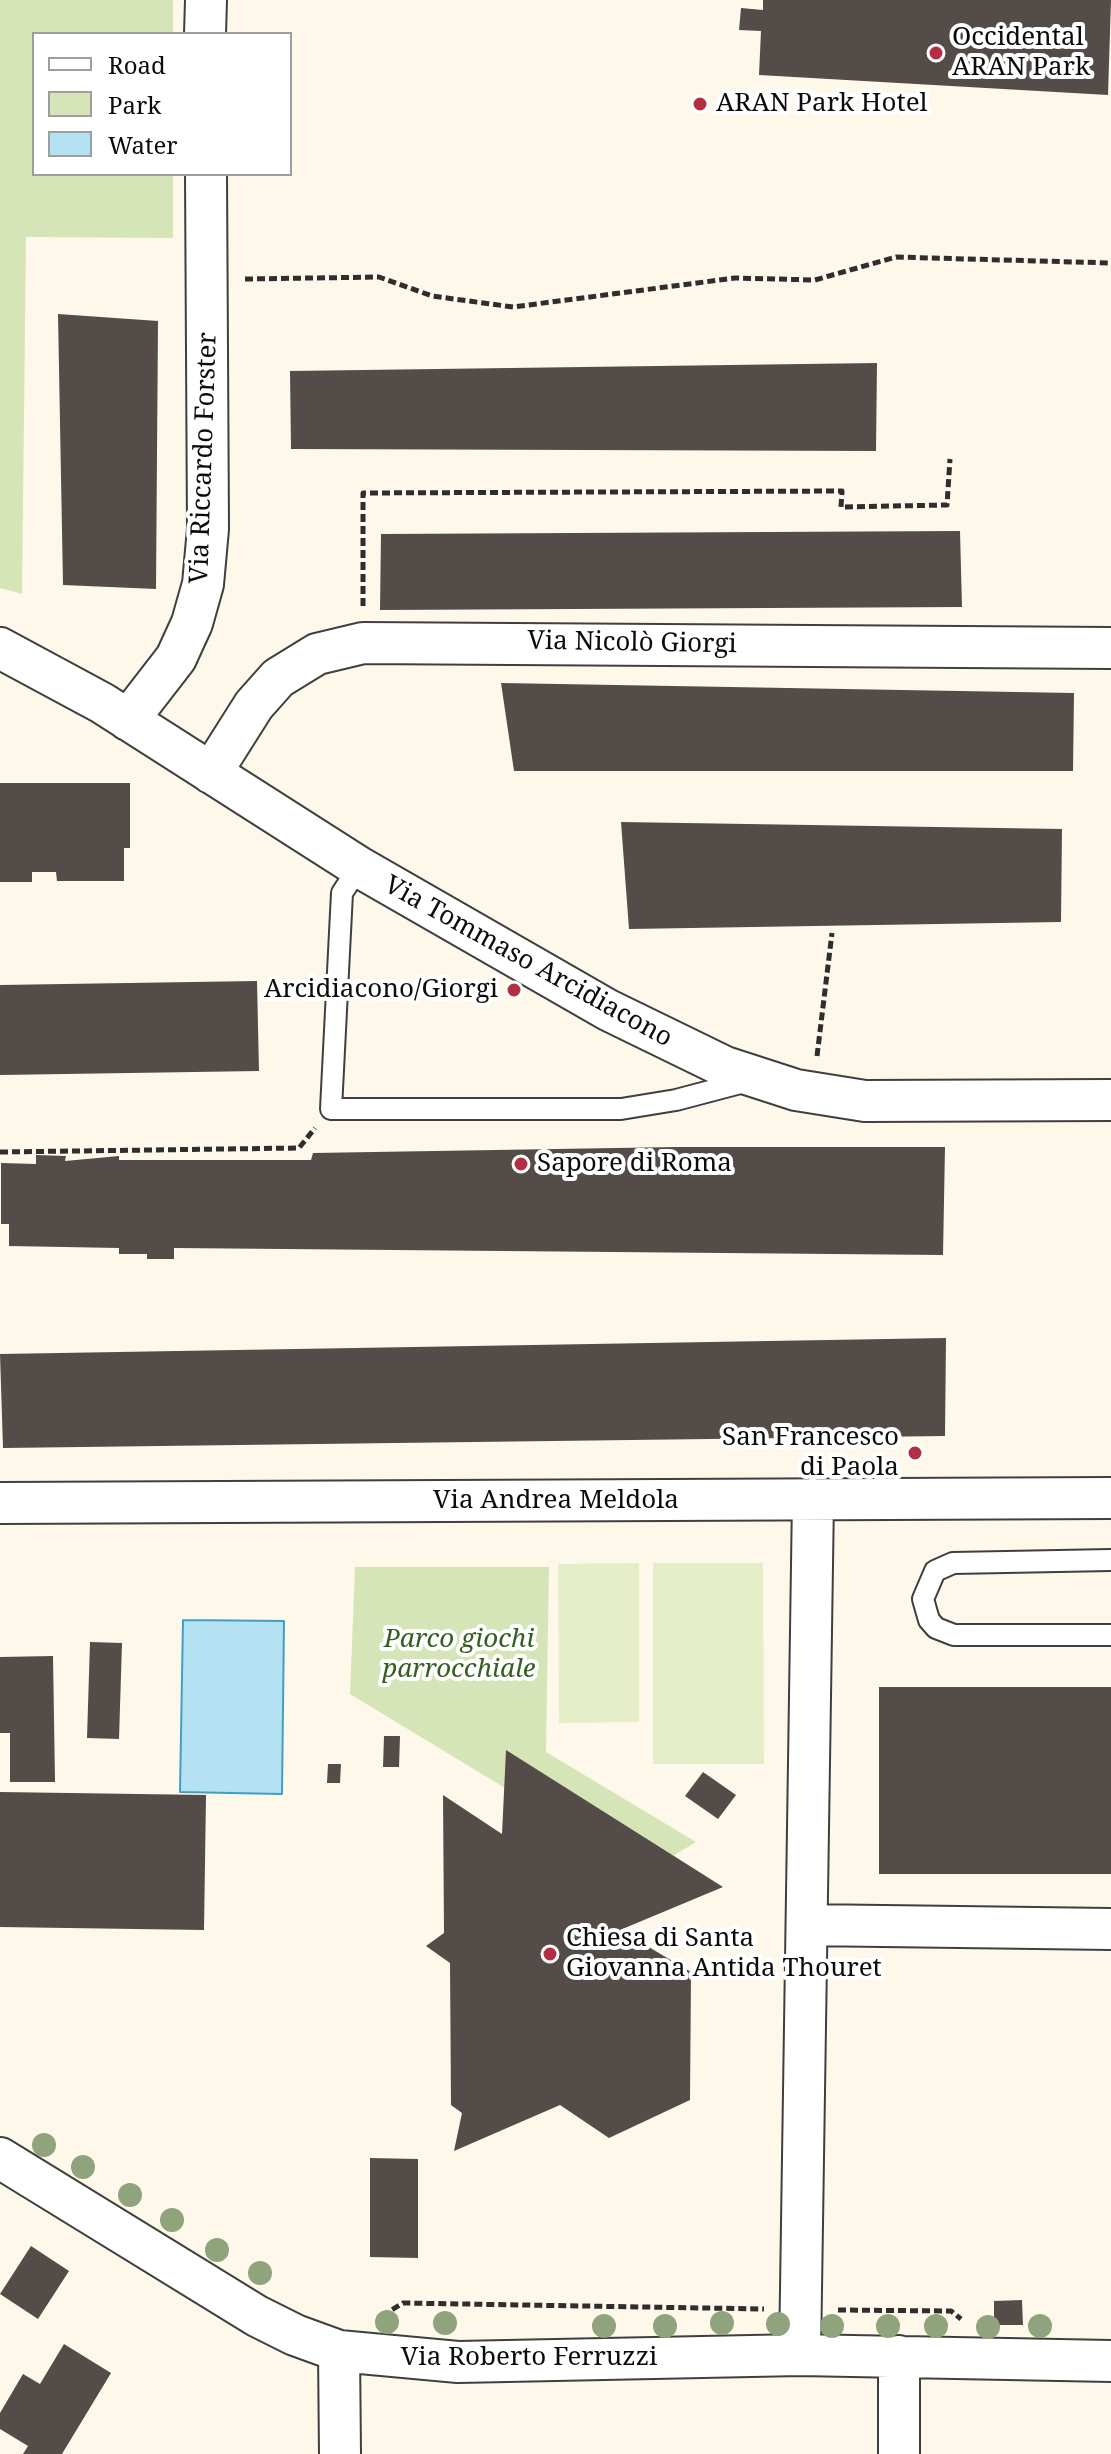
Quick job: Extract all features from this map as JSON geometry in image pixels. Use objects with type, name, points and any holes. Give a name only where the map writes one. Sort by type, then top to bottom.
[{"type":"street","points":[[205,32],[206,0]]},
{"type":"street","name":"Via Riccardo Forster","points":[[128,720],[176,658],[192,623],[203,584],[208,529],[206,176]]},
{"type":"street","name":"Via Nicolò Giorgi","points":[[211,773],[254,705],[278,678],[317,654],[363,643],[1111,648]]},
{"type":"street","name":"Via Tommaso Arcidiacono","points":[[0,648],[128,720],[359,867],[608,1010],[695,1054],[756,1079],[813,1094],[916,1103],[1111,1100]]},
{"type":"street","name":"Via Andrea Meldola","points":[[0,1503],[1111,1498]]},
{"type":"street","points":[[800,2355],[813,1499]]},
{"type":"street","points":[[807,1925],[1111,1929]]},
{"type":"street","name":"Via Roberto Ferruzzi","points":[[0,2158],[257,2316],[295,2335],[339,2351],[412,2360],[470,2362],[800,2355],[1111,2361]]},
{"type":"street","points":[[339,2351],[340,2454]]},
{"type":"street","points":[[899,2356],[899,2454]]},
{"type":"lane","points":[[359,867],[342,893],[331,1109],[621,1109],[676,1100],[756,1079]]},
{"type":"lane","points":[[1111,1560],[953,1563],[935,1571],[923,1599],[929,1620],[936,1628],[954,1635],[1111,1635]]},
{"type":"path","points":[[207,280],[379,277],[432,296],[513,307],[735,278],[815,280],[896,257],[1111,263]]},
{"type":"path","points":[[363,643],[363,493],[842,491],[841,507],[947,505],[950,459]]},
{"type":"path","points":[[813,1094],[832,933]]},
{"type":"path","points":[[0,1152],[299,1148],[331,1109]]},
{"type":"path","points":[[374,2320],[403,2303],[951,2311],[963,2321]]},
{"type":"green space","points":[[0,0],[173,0],[173,32],[32,32],[32,176],[173,176],[173,238],[26,237],[22,594],[0,588]]},
{"type":"green space","points":[[639,1563],[639,1722],[559,1723],[558,1564]]},
{"type":"green space","points":[[653,1563],[763,1563],[764,1764],[653,1764]]},
{"type":"green space","name":"Parco giochi parrocchiale","points":[[355,1567],[549,1567],[546,1752],[696,1842],[645,1873],[350,1694]]},
{"type":"water","points":[[183,1620],[284,1621],[282,1794],[180,1792]]},
{"type":"building","name":"Occidental ARAN Park","points":[[763,0],[1111,0],[1108,95],[759,75],[761,31],[739,30],[741,8],[763,10]]},
{"type":"building","points":[[58,314],[158,321],[156,589],[63,585]]},
{"type":"building","points":[[877,363],[876,451],[291,449],[290,371]]},
{"type":"building","points":[[960,531],[962,607],[380,610],[381,534]]},
{"type":"building","points":[[501,683],[1074,693],[1073,771],[514,771]]},
{"type":"building","points":[[0,783],[130,783],[130,848],[124,848],[124,881],[57,881],[56,872],[32,872],[32,882],[0,882]]},
{"type":"building","points":[[621,822],[1062,829],[1061,922],[629,929]]},
{"type":"building","points":[[257,981],[259,1071],[0,1075],[0,985]]},
{"type":"building","points":[[677,1147],[945,1147],[943,1255],[174,1248],[174,1259],[147,1259],[147,1254],[119,1254],[119,1248],[9,1246],[9,1224],[1,1224],[1,1163],[36,1164],[36,1155],[66,1156],[65,1161],[119,1156],[119,1160],[311,1160],[313,1153]]},
{"type":"building","points":[[946,1338],[945,1436],[3,1448],[0,1354]]},
{"type":"building","points":[[90,1642],[122,1643],[119,1739],[87,1738]]},
{"type":"building","points":[[53,1656],[55,1782],[10,1782],[10,1733],[0,1733],[0,1657]]},
{"type":"building","points":[[879,1687],[1111,1687],[1111,1874],[879,1874]]},
{"type":"building","points":[[384,1736],[400,1736],[399,1767],[383,1767]]},
{"type":"building","name":"Chiesa di Santa Giovanna Antida Thouret","points":[[506,1750],[723,1887],[620,1930],[691,1972],[690,2100],[609,2138],[560,2105],[454,2151],[462,2113],[451,2105],[450,1963],[426,1946],[444,1933],[443,1795],[502,1834]]},
{"type":"building","points":[[328,1764],[341,1764],[340,1783],[327,1783]]},
{"type":"building","points":[[703,1772],[736,1795],[718,1819],[685,1796]]},
{"type":"building","points":[[0,1792],[206,1795],[204,1930],[0,1927]]},
{"type":"building","points":[[370,2158],[418,2159],[418,2258],[370,2257]]},
{"type":"building","points":[[31,2246],[69,2271],[38,2319],[0,2294]]},
{"type":"building","points":[[1022,2300],[1023,2325],[994,2325],[994,2301]]},
{"type":"building","points":[[64,2344],[111,2373],[62,2454],[23,2454],[28,2446],[0,2429],[0,2413],[23,2374],[40,2384]]},
{"type":"place","name":"Occidental ARAN Park","points":[[936,53]]},
{"type":"place","name":"ARAN Park Hotel","points":[[700,104]]},
{"type":"place","name":"Arcidiacono/Giorgi","points":[[514,990]]},
{"type":"place","name":"Sapore di Roma","points":[[521,1164]]},
{"type":"place","name":"San Francesco di Paola","points":[[915,1453]]},
{"type":"place","name":"Chiesa di Santa Giovanna Antida Thouret","points":[[550,1954]]}]
